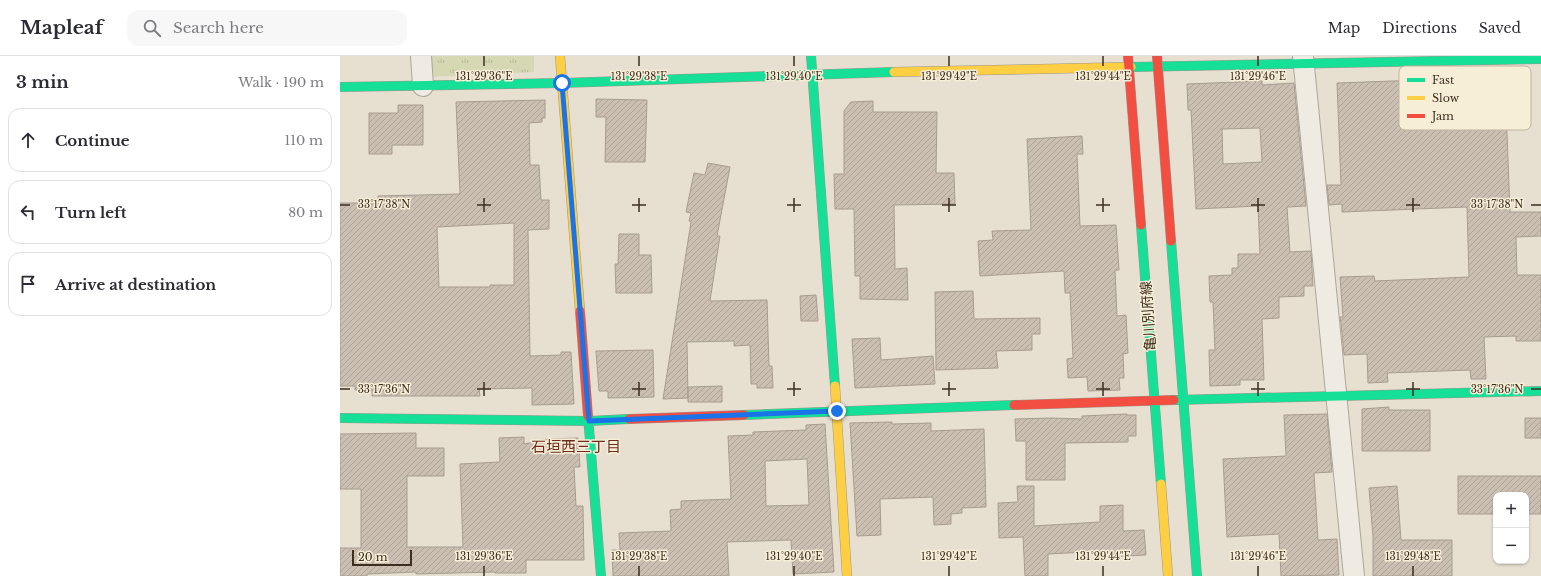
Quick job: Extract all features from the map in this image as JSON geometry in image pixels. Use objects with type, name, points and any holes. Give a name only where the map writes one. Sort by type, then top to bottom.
[{"type":"street","points":[[421,56],[423,86]]},
{"type":"street","points":[[560,56],[601,576]]},
{"type":"street","points":[[811,56],[837,411],[847,576]]},
{"type":"street","name":"亀川別府線","points":[[1128,56],[1168,576]]},
{"type":"street","name":"亀川別府線","points":[[1157,56],[1197,576]]},
{"type":"street","points":[[340,87],[562,83],[813,74],[968,64],[1128,67],[1304,60],[1541,59]]},
{"type":"street","points":[[1304,60],[1354,576]]},
{"type":"street","points":[[340,418],[589,421],[1155,400],[1541,391]]},
{"type":"green space","points":[[426,56],[534,56],[534,72],[427,77]]},
{"type":"building","points":[[1262,81],[1262,85],[1294,83],[1306,206],[1287,207],[1290,252],[1311,251],[1313,286],[1304,286],[1304,296],[1279,297],[1279,318],[1262,319],[1264,380],[1240,380],[1240,385],[1210,386],[1209,350],[1215,350],[1213,302],[1210,302],[1209,276],[1232,275],[1232,268],[1238,268],[1238,254],[1260,254],[1258,206],[1196,209],[1191,110],[1188,110],[1187,84]],"holes":[[[1260,128],[1262,162],[1223,164],[1222,129]]]},
{"type":"building","points":[[1399,81],[1399,130],[1507,130],[1510,212],[1541,212],[1541,236],[1516,237],[1517,275],[1541,275],[1541,341],[1516,341],[1516,336],[1484,337],[1486,379],[1471,379],[1470,370],[1387,373],[1388,382],[1368,383],[1367,354],[1344,355],[1340,317],[1343,317],[1340,277],[1374,276],[1375,281],[1469,277],[1467,207],[1342,212],[1342,204],[1329,205],[1327,185],[1341,185],[1337,83]]},
{"type":"building","points":[[596,99],[647,100],[645,162],[605,162],[606,117],[596,117]]},
{"type":"building","points":[[545,100],[545,118],[542,118],[542,122],[529,123],[530,165],[539,165],[541,200],[549,200],[549,229],[528,230],[530,356],[561,355],[561,352],[571,352],[574,404],[532,405],[532,388],[479,389],[480,396],[372,396],[372,390],[355,390],[355,386],[340,386],[340,203],[378,203],[378,196],[460,194],[456,102]],"holes":[[[514,223],[514,285],[490,285],[490,287],[439,287],[437,227]]]},
{"type":"building","points":[[873,101],[873,112],[937,112],[936,173],[954,173],[955,204],[894,205],[895,269],[907,268],[908,300],[860,299],[860,276],[855,276],[854,209],[835,209],[834,174],[844,174],[844,111],[851,102]]},
{"type":"building","points":[[398,105],[423,105],[423,145],[392,145],[392,154],[369,154],[369,113],[398,113]]},
{"type":"building","points":[[1082,136],[1083,154],[1077,154],[1080,226],[1116,225],[1119,270],[1115,270],[1117,316],[1126,315],[1128,353],[1123,354],[1124,378],[1119,378],[1120,390],[1088,391],[1087,377],[1068,378],[1067,359],[1073,358],[1070,293],[1065,293],[1064,271],[980,276],[978,241],[993,240],[992,231],[1031,230],[1027,139]]},
{"type":"building","points":[[708,163],[730,167],[717,236],[720,236],[710,301],[767,300],[769,366],[772,366],[773,388],[757,388],[757,384],[751,384],[750,345],[734,346],[734,341],[687,342],[688,398],[663,399],[691,222],[689,221],[691,213],[686,212],[694,173],[705,175]]},
{"type":"building","points":[[619,234],[639,234],[639,255],[651,255],[652,293],[616,293],[615,264],[618,264]]},
{"type":"building","points":[[973,291],[974,319],[1040,318],[1040,334],[1032,334],[1032,350],[996,351],[998,368],[936,370],[935,292]]},
{"type":"building","points":[[816,295],[818,321],[801,321],[800,296]]},
{"type":"building","points":[[880,338],[881,360],[933,356],[935,384],[855,388],[852,339]]},
{"type":"building","points":[[653,350],[654,397],[608,398],[608,391],[599,391],[596,351]]},
{"type":"building","points":[[722,386],[722,402],[688,402],[688,387]]},
{"type":"building","points":[[1389,407],[1389,410],[1430,410],[1430,451],[1362,451],[1362,409]]},
{"type":"building","points":[[1327,414],[1332,472],[1314,473],[1318,540],[1337,539],[1339,575],[1281,576],[1279,534],[1227,537],[1223,459],[1286,456],[1284,415]]},
{"type":"building","points":[[1136,415],[1136,436],[1128,436],[1128,442],[1065,443],[1065,480],[1026,480],[1026,441],[1016,441],[1015,419],[1082,419],[1082,416]]},
{"type":"building","points":[[1525,418],[1541,418],[1541,438],[1525,438]]},
{"type":"building","points":[[892,422],[892,424],[931,423],[931,431],[984,429],[986,507],[962,508],[962,513],[951,514],[951,524],[934,525],[933,497],[880,499],[881,535],[857,536],[850,423]]},
{"type":"building","points":[[825,424],[834,572],[793,574],[791,540],[727,542],[729,576],[613,576],[612,550],[620,550],[619,533],[671,531],[670,510],[681,509],[681,501],[731,499],[728,436],[753,435],[753,432],[806,430],[806,425]],"holes":[[[807,459],[809,505],[766,506],[765,461]]]},
{"type":"building","points":[[416,433],[416,448],[444,448],[444,476],[407,476],[407,547],[463,547],[460,464],[500,462],[499,438],[524,437],[524,444],[548,439],[578,438],[580,467],[574,467],[576,506],[583,506],[584,560],[526,560],[526,573],[495,572],[416,574],[416,572],[367,574],[367,576],[340,576],[340,548],[361,548],[361,489],[340,489],[340,434]]},
{"type":"building","points":[[1458,476],[1541,476],[1541,514],[1529,514],[1529,492],[1493,492],[1493,514],[1458,514]]},
{"type":"building","points":[[1017,486],[1034,486],[1034,526],[1100,522],[1100,506],[1123,505],[1123,531],[1144,530],[1146,555],[1106,557],[1105,551],[1048,554],[1048,576],[1025,576],[1023,537],[999,538],[998,503],[1018,502]]},
{"type":"building","points":[[1397,486],[1401,540],[1452,540],[1452,576],[1373,576],[1373,537],[1369,488]]},
{"type":"traffic: fast","points":[[811,56],[835,386]]},
{"type":"traffic: fast","points":[[1131,67],[1541,59]]},
{"type":"traffic: fast","points":[[340,87],[562,83],[894,72]]},
{"type":"traffic: fast","points":[[1141,225],[1161,484]]},
{"type":"traffic: fast","points":[[1171,241],[1197,576]]},
{"type":"traffic: fast","points":[[1174,400],[1541,391]]},
{"type":"traffic: fast","points":[[744,415],[1014,405]]},
{"type":"traffic: fast","points":[[588,416],[601,576]]},
{"type":"traffic: fast","points":[[340,418],[589,421],[629,419]]},
{"type":"traffic: slow","points":[[560,56],[580,311]]},
{"type":"traffic: slow","points":[[894,72],[1131,67]]},
{"type":"traffic: slow","points":[[835,386],[847,576]]},
{"type":"traffic: slow","points":[[1161,484],[1168,576]]},
{"type":"traffic: jam","points":[[1128,56],[1141,225]]},
{"type":"traffic: jam","points":[[1157,56],[1171,241]]},
{"type":"traffic: jam","points":[[580,311],[588,416]]},
{"type":"traffic: jam","points":[[1014,405],[1174,400]]},
{"type":"traffic: jam","points":[[629,419],[744,415]]},
{"type":"district","name":"石垣西三丁目","points":[[576,446]]},
{"type":"route","points":[[562,83],[589,421],[837,411]]}]
